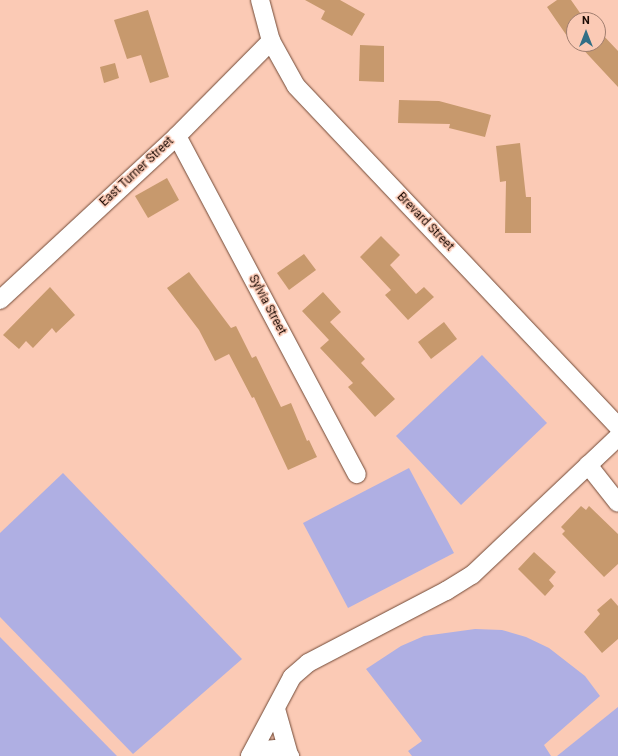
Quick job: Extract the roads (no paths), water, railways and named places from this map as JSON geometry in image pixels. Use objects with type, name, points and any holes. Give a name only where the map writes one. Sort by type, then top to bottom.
[{"type":"street","name":"Brevard Street","points":[[260,0],[271,42],[296,86],[617,426]]},
{"type":"street","name":"East Turner Street","points":[[0,300],[177,136],[271,42]]},
{"type":"street","name":"Sylvia Street","points":[[177,136],[357,474]]},
{"type":"street","points":[[250,756],[292,677],[308,663],[446,591],[472,575],[588,465],[617,426]]},
{"type":"street","points":[[588,465],[618,503]]},
{"type":"street","points":[[276,709],[290,756]]},
{"type":"street","points":[[250,756],[262,750],[276,749],[290,756]]}]
